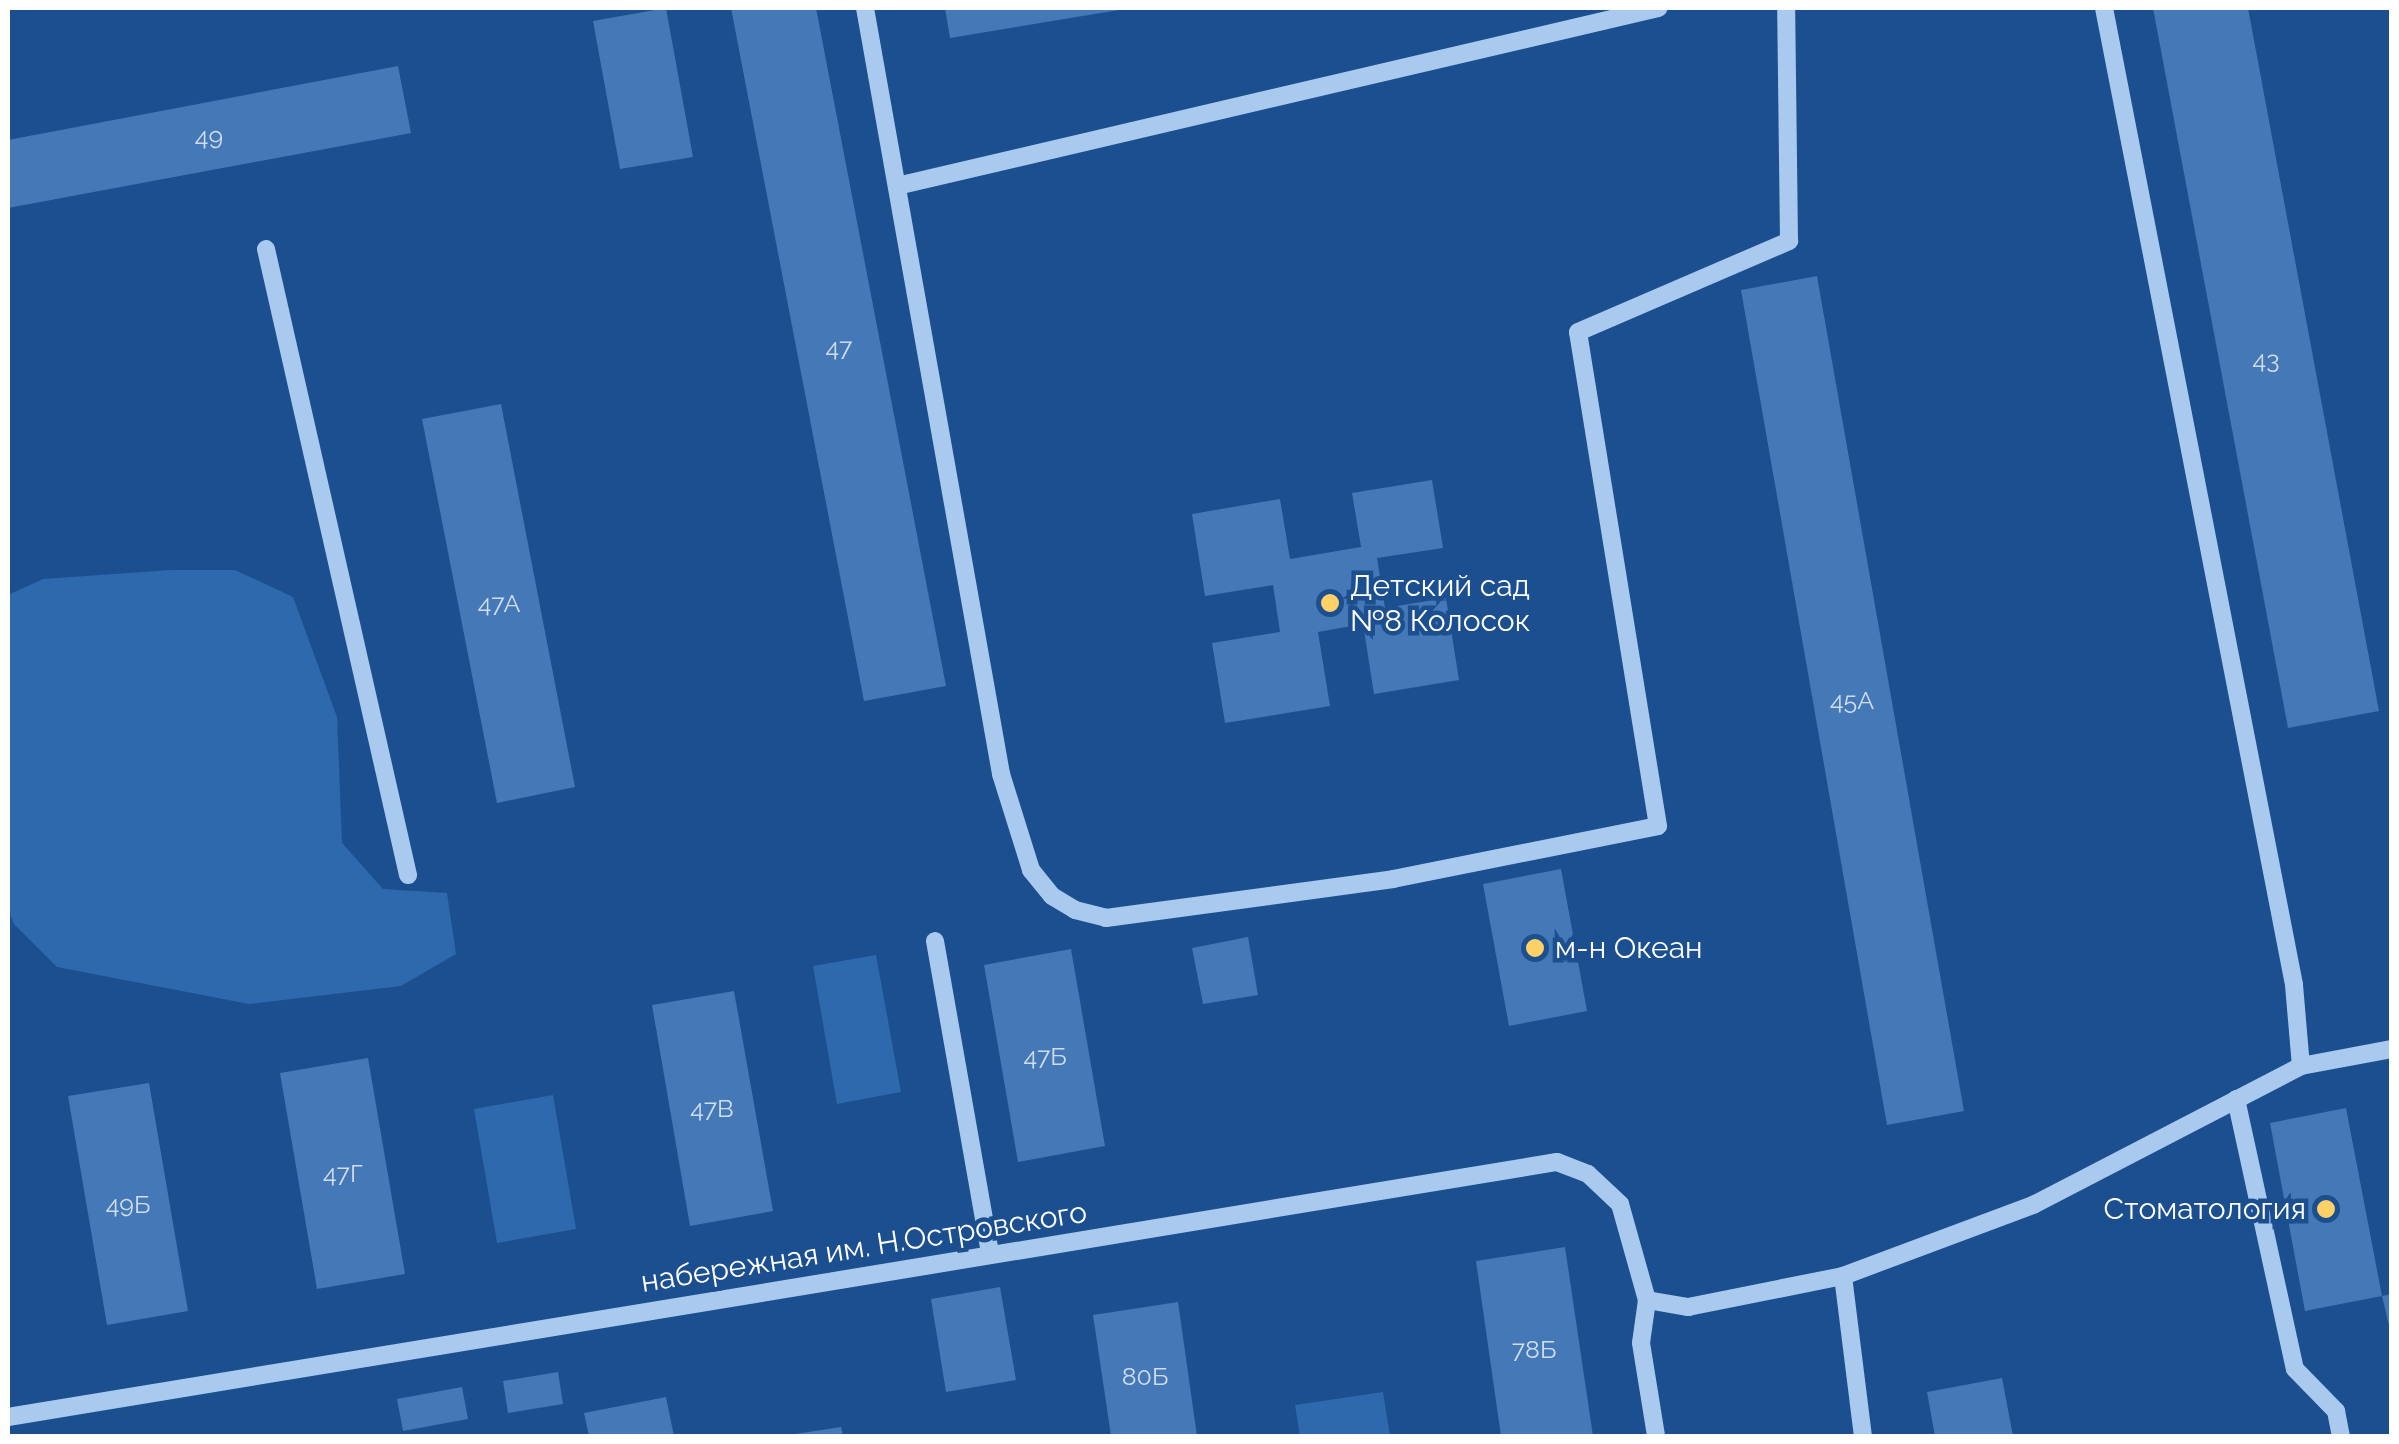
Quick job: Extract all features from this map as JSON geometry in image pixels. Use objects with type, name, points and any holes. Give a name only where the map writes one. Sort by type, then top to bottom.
[{"type":"street","points":[[865,8],[1000,774],[1030,870],[1052,896],[1075,910],[1106,918],[1393,879],[1658,826],[1578,332],[1790,242],[1786,8]]},
{"type":"street","points":[[897,186],[1658,8]]},
{"type":"street","points":[[2104,8],[2294,985],[2301,1066]]},
{"type":"street","points":[[266,249],[408,875]]},
{"type":"street","points":[[935,941],[990,1254]]},
{"type":"street","points":[[1656,1436],[1641,1343],[1647,1300],[1688,1307],[1842,1276],[2034,1205],[2301,1066],[2392,1049]]},
{"type":"street","points":[[2236,1099],[2295,1369],[2336,1411],[2341,1436]]},
{"type":"street","name":"набережная им. Н.Островского","points":[[8,1417],[1557,1162],[1588,1174],[1620,1204],[1647,1300]]},
{"type":"street","points":[[1842,1276],[1863,1436]]},
{"type":"shaded area","points":[[235,570],[293,597],[337,717],[342,843],[383,889],[447,893],[456,954],[401,986],[249,1004],[57,967],[14,924],[8,910],[8,595],[43,579]]},
{"type":"shaded area","points":[[876,955],[901,1092],[837,1104],[813,966]]},
{"type":"shaded area","points":[[553,1095],[576,1229],[497,1243],[474,1109]]},
{"type":"shaded area","points":[[1383,1392],[1390,1436],[1300,1436],[1295,1405]]},
{"type":"building","points":[[666,8],[693,157],[620,169],[593,21]]},
{"type":"building","points":[[731,8],[816,8],[946,686],[864,701]]},
{"type":"building","points":[[945,8],[1119,8],[1119,10],[950,38]]},
{"type":"building","points":[[2153,8],[2248,8],[2379,711],[2288,728]]},
{"type":"building","points":[[398,66],[411,133],[8,208],[8,140]]},
{"type":"building","points":[[1817,276],[1964,1111],[1887,1125],[1741,290]]},
{"type":"building","points":[[501,404],[575,787],[497,803],[422,419]]},
{"type":"building","name":"Детский сад №8 Колосок","points":[[1432,480],[1443,548],[1377,558],[1385,608],[1446,598],[1459,680],[1374,694],[1363,624],[1318,632],[1330,706],[1225,723],[1212,643],[1280,632],[1273,585],[1205,596],[1192,514],[1280,499],[1290,559],[1361,547],[1352,493]]},
{"type":"building","name":"м-н Океан","points":[[1561,869],[1587,1011],[1509,1026],[1483,884]]},
{"type":"building","points":[[1248,937],[1258,995],[1203,1004],[1192,948]]},
{"type":"building","points":[[1071,949],[1105,1146],[1018,1162],[984,965]]},
{"type":"building","points":[[734,991],[773,1211],[690,1226],[652,1005]]},
{"type":"building","points":[[368,1058],[405,1274],[317,1289],[280,1073]]},
{"type":"building","points":[[149,1083],[188,1311],[107,1325],[68,1096]]},
{"type":"building","name":"Стоматология","points":[[2346,1108],[2382,1296],[2305,1311],[2270,1123]]},
{"type":"building","points":[[1565,1247],[1593,1436],[1501,1436],[1476,1261]]},
{"type":"building","points":[[1000,1287],[1016,1380],[946,1392],[931,1299]]},
{"type":"building","points":[[2392,1294],[2392,1338],[2382,1296]]},
{"type":"building","points":[[1178,1302],[1197,1436],[1111,1436],[1093,1315]]},
{"type":"building","points":[[558,1372],[563,1404],[508,1413],[503,1381]]},
{"type":"building","points":[[2002,1378],[2013,1436],[1935,1436],[1927,1392]]},
{"type":"building","points":[[462,1387],[468,1419],[403,1431],[397,1399]]},
{"type":"building","points":[[666,1397],[674,1436],[589,1436],[584,1413]]},
{"type":"building","points":[[841,1427],[843,1436],[795,1434]]},
{"type":"place","name":"Детский сад №8 Колосок","points":[[1330,603]]},
{"type":"place","name":"м-н Океан","points":[[1535,948]]},
{"type":"place","name":"Стоматология","points":[[2326,1209]]}]
